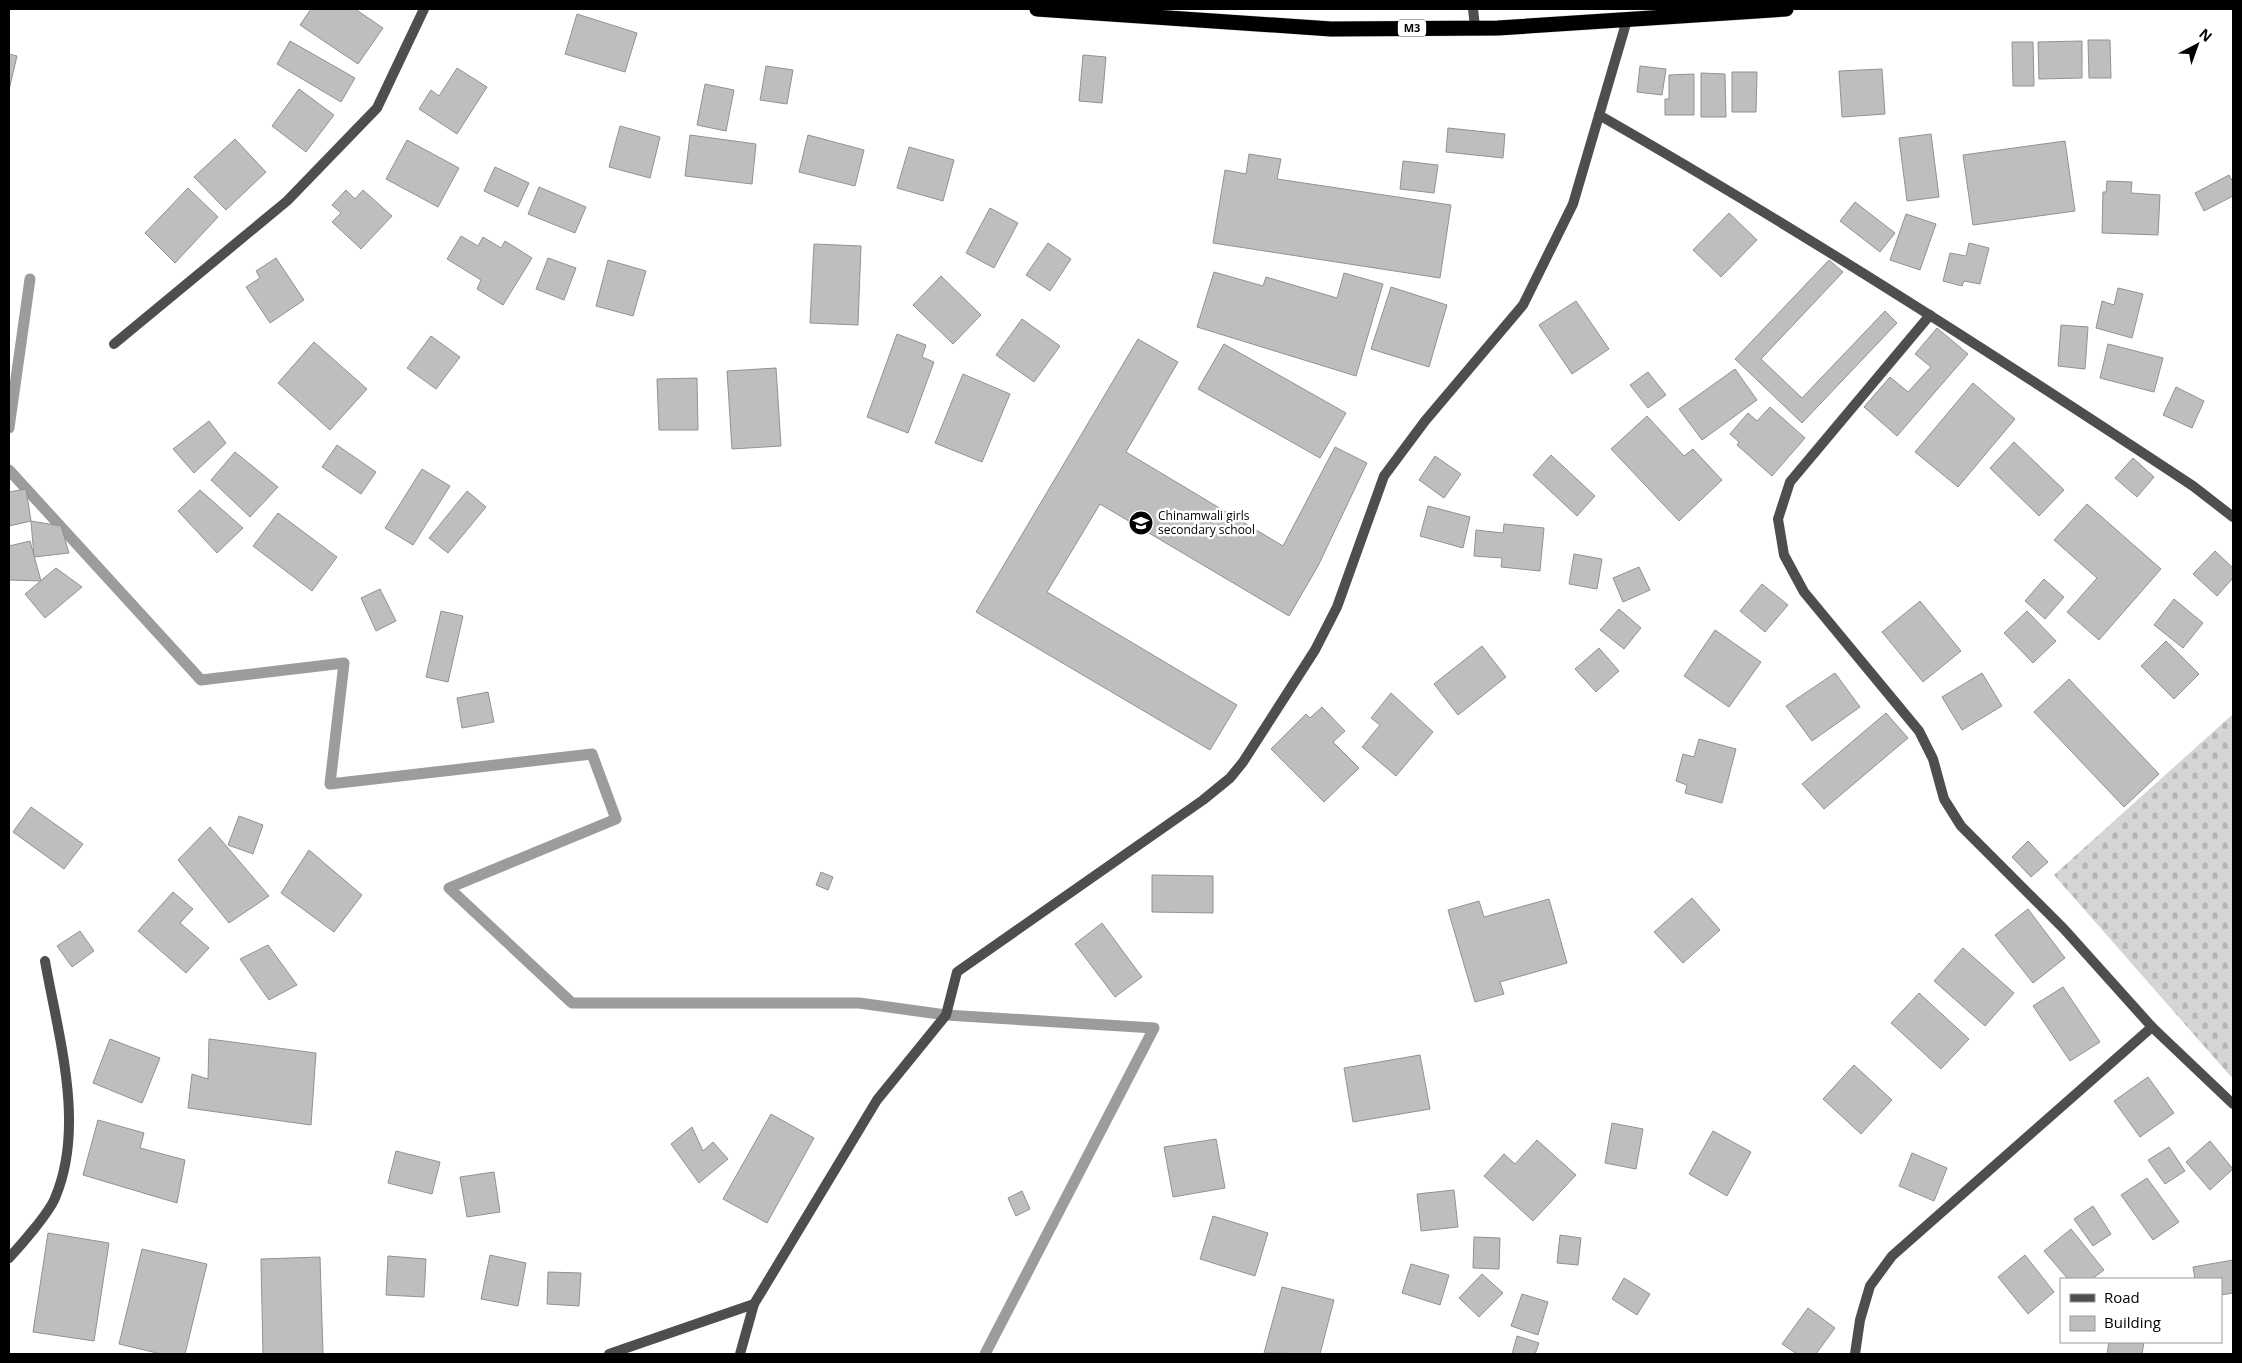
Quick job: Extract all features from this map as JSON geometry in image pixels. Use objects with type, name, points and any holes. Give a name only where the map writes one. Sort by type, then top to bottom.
[{"type":"highway","name":"M3","points":[[1037,9],[1331,29],[1498,28],[1786,9]]},
{"type":"street","points":[[114,344],[287,201],[377,108],[424,9]]},
{"type":"street","points":[[1473,9],[1475,27]]},
{"type":"street","points":[[740,1354],[754,1304],[876,1100],[946,1015],[957,972],[1203,800],[1230,778],[1243,762],[1315,650],[1337,607],[1384,476],[1425,421],[1523,305],[1574,204],[1627,20]]},
{"type":"street","points":[[1599,115],[1669,155],[1930,315],[2193,486],[2233,517]]},
{"type":"street","points":[[1930,315],[1790,482],[1778,519],[1784,555],[1804,592],[1919,731],[1932,759],[1944,799],[1961,826],[2064,929],[2152,1027],[2233,1104]]},
{"type":"street","points":[[9,1258],[55,1200],[67,1167],[69,1093],[45,961]]},
{"type":"street","points":[[1855,1354],[1860,1320],[1870,1286],[1892,1256],[2152,1027]]},
{"type":"street","points":[[610,1354],[754,1304]]},
{"type":"green space","points":[[2233,714],[2233,1079],[2054,875]]},
{"type":"building","points":[[311,9],[355,9],[383,28],[358,64],[300,25]]},
{"type":"building","points":[[577,14],[637,33],[625,72],[565,54]]},
{"type":"building","points":[[2088,40],[2110,40],[2111,78],[2089,78]]},
{"type":"building","points":[[290,41],[355,78],[341,102],[277,64]]},
{"type":"building","points":[[2082,41],[2082,78],[2039,79],[2038,42]]},
{"type":"building","points":[[2012,42],[2033,42],[2034,86],[2013,86]]},
{"type":"building","points":[[9,54],[17,56],[9,90]]},
{"type":"building","points":[[1083,55],[1106,57],[1102,103],[1079,101]]},
{"type":"building","points":[[766,66],[793,70],[787,104],[760,100]]},
{"type":"building","points":[[1640,66],[1666,69],[1662,95],[1637,92]]},
{"type":"building","points":[[457,68],[487,87],[457,134],[419,109],[431,90],[439,96]]},
{"type":"building","points":[[1882,69],[1885,114],[1842,117],[1839,71]]},
{"type":"building","points":[[1732,72],[1757,72],[1756,112],[1732,112]]},
{"type":"building","points":[[1701,73],[1725,74],[1726,117],[1701,117]]},
{"type":"building","points":[[1694,74],[1694,115],[1665,115],[1665,99],[1669,99],[1669,75]]},
{"type":"building","points":[[705,84],[734,90],[726,131],[697,125]]},
{"type":"building","points":[[299,89],[334,115],[306,152],[272,126]]},
{"type":"building","points":[[620,126],[660,137],[650,178],[609,167]]},
{"type":"building","points":[[1448,128],[1505,134],[1503,158],[1446,152]]},
{"type":"building","points":[[1931,134],[1939,197],[1907,201],[1899,138]]},
{"type":"building","points":[[690,135],[756,144],[752,184],[685,176]]},
{"type":"building","points":[[808,135],[864,150],[855,186],[799,172]]},
{"type":"building","points":[[235,139],[266,172],[226,210],[194,177]]},
{"type":"building","points":[[407,140],[459,168],[438,207],[386,179]]},
{"type":"building","points":[[2065,141],[2075,211],[1973,225],[1963,155]]},
{"type":"building","points":[[909,147],[954,160],[943,201],[897,188]]},
{"type":"building","points":[[1249,154],[1281,159],[1277,179],[1451,205],[1440,278],[1213,243],[1225,170],[1246,174]]},
{"type":"building","points":[[1403,161],[1438,165],[1434,193],[1400,189]]},
{"type":"building","points":[[495,167],[529,183],[518,207],[484,191]]},
{"type":"building","points":[[2229,175],[2233,182],[2233,196],[2204,211],[2195,193]]},
{"type":"building","points":[[2107,181],[2132,182],[2131,193],[2160,195],[2158,235],[2102,233],[2103,192],[2106,192]]},
{"type":"building","points":[[539,187],[586,207],[575,233],[528,214]]},
{"type":"building","points":[[188,188],[218,217],[175,263],[145,233]]},
{"type":"building","points":[[346,190],[355,199],[363,190],[392,216],[361,249],[332,222],[341,213],[332,205]]},
{"type":"building","points":[[1855,202],[1895,233],[1880,252],[1840,221]]},
{"type":"building","points":[[990,208],[1018,223],[994,268],[966,253]]},
{"type":"building","points":[[1729,213],[1757,240],[1721,277],[1693,250]]},
{"type":"building","points":[[1906,214],[1936,224],[1920,270],[1890,260]]},
{"type":"building","points":[[461,236],[478,246],[483,237],[501,248],[505,241],[532,258],[503,305],[477,289],[481,280],[447,259]]},
{"type":"building","points":[[1048,243],[1071,259],[1050,291],[1026,275]]},
{"type":"building","points":[[1969,243],[1989,248],[1980,284],[1964,281],[1962,286],[1943,281],[1950,253],[1966,256]]},
{"type":"building","points":[[814,244],[861,246],[858,325],[810,323]]},
{"type":"building","points":[[276,258],[304,300],[270,323],[246,287],[260,278],[256,271]]},
{"type":"building","points":[[548,258],[576,268],[564,300],[536,289]]},
{"type":"building","points":[[608,260],[646,271],[633,316],[596,306]]},
{"type":"building","points":[[1829,260],[1843,272],[1761,359],[1802,398],[1885,311],[1897,323],[1802,423],[1735,359]]},
{"type":"building","points":[[1214,272],[1263,286],[1266,277],[1337,298],[1344,273],[1383,284],[1356,376],[1197,327]]},
{"type":"building","points":[[941,276],[981,315],[953,344],[913,305]]},
{"type":"building","points":[[1391,287],[1447,305],[1429,367],[1371,349]]},
{"type":"building","points":[[2118,288],[2143,294],[2132,338],[2096,328],[2102,301],[2114,305]]},
{"type":"building","points":[[1576,301],[1609,349],[1572,374],[1539,325]]},
{"type":"building","points":[[1022,319],[1060,346],[1034,382],[996,355]]},
{"type":"building","points":[[2061,325],[2088,327],[2085,369],[2058,366]]},
{"type":"building","points":[[1937,328],[1968,354],[1897,436],[1864,407],[1890,377],[1908,392],[1931,367],[1915,354]]},
{"type":"building","points":[[897,334],[926,345],[922,357],[934,362],[908,433],[867,417]]},
{"type":"building","points":[[431,336],[460,357],[436,389],[407,368]]},
{"type":"building","points":[[1138,339],[1178,362],[1126,452],[1283,546],[1335,447],[1367,463],[1318,566],[1289,616],[1100,504],[1047,592],[1237,705],[1210,750],[976,612]]},
{"type":"building","points":[[314,342],[367,389],[330,430],[278,383]]},
{"type":"building","points":[[1224,344],[1346,413],[1320,458],[1198,389]]},
{"type":"building","points":[[2108,344],[2163,358],[2154,392],[2100,378]]},
{"type":"building","points":[[776,368],[781,446],[732,449],[727,371]]},
{"type":"building","points":[[1735,369],[1757,400],[1702,440],[1679,409]]},
{"type":"building","points":[[1648,372],[1666,395],[1648,408],[1630,385]]},
{"type":"building","points":[[963,374],[1010,394],[982,462],[935,443]]},
{"type":"building","points":[[697,378],[698,430],[659,430],[657,379]]},
{"type":"building","points":[[1973,383],[2015,419],[1958,487],[1915,452]]},
{"type":"building","points":[[2176,387],[2204,401],[2192,428],[2163,415]]},
{"type":"building","points":[[1770,407],[1805,438],[1772,476],[1737,445],[1739,442],[1730,434],[1748,413],[1757,421]]},
{"type":"building","points":[[1647,416],[1684,456],[1693,449],[1722,480],[1679,521],[1611,449]]},
{"type":"building","points":[[209,421],[226,443],[194,473],[173,449]]},
{"type":"building","points":[[2014,442],[2064,490],[2039,516],[1990,468]]},
{"type":"building","points":[[337,445],[376,472],[361,494],[322,467]]},
{"type":"building","points":[[235,452],[278,487],[250,517],[211,480]]},
{"type":"building","points":[[1551,455],[1595,496],[1577,516],[1533,475]]},
{"type":"building","points":[[1435,456],[1461,474],[1444,498],[1419,480]]},
{"type":"building","points":[[2133,458],[2154,477],[2137,497],[2115,478]]},
{"type":"building","points":[[422,469],[450,486],[413,545],[385,528]]},
{"type":"building","points":[[26,489],[31,521],[9,526],[9,492]]},
{"type":"building","points":[[200,490],[243,528],[217,553],[178,511]]},
{"type":"building","points":[[467,491],[486,507],[448,553],[429,538]]},
{"type":"building","points":[[2087,504],[2161,569],[2099,640],[2067,612],[2097,578],[2054,540]]},
{"type":"building","points":[[1428,506],[1470,517],[1463,548],[1420,536]]},
{"type":"building","points":[[278,513],[337,557],[312,591],[253,546]]},
{"type":"building","points":[[31,521],[61,526],[69,553],[34,557]]},
{"type":"building","points":[[1504,524],[1544,528],[1540,571],[1501,567],[1502,558],[1474,556],[1476,530],[1503,533]]},
{"type":"building","points":[[30,541],[41,581],[9,580],[9,546]]},
{"type":"building","points":[[2215,551],[2233,568],[2233,578],[2217,596],[2193,574]]},
{"type":"building","points":[[1574,554],[1602,559],[1597,589],[1569,584]]},
{"type":"building","points":[[1639,567],[1650,590],[1623,602],[1613,578]]},
{"type":"building","points":[[56,568],[82,587],[45,618],[25,594]]},
{"type":"building","points":[[2044,579],[2064,597],[2045,619],[2025,601]]},
{"type":"building","points":[[1762,584],[1788,605],[1765,632],[1740,611]]},
{"type":"building","points":[[380,589],[396,621],[376,631],[361,598]]},
{"type":"building","points":[[2174,599],[2203,623],[2183,648],[2154,625]]},
{"type":"building","points":[[1920,601],[1961,651],[1923,682],[1882,632]]},
{"type":"building","points":[[1619,609],[1641,628],[1624,649],[1600,630]]},
{"type":"building","points":[[441,611],[463,616],[448,682],[426,677]]},
{"type":"building","points":[[2027,611],[2056,641],[2033,663],[2004,633]]},
{"type":"building","points":[[1715,630],[1761,662],[1729,707],[1684,676]]},
{"type":"building","points":[[2166,641],[2199,674],[2174,699],[2141,666]]},
{"type":"building","points":[[1482,646],[1506,677],[1458,715],[1434,684]]},
{"type":"building","points":[[1599,648],[1619,671],[1596,692],[1575,669]]},
{"type":"building","points":[[1835,673],[1860,707],[1812,741],[1786,706]]},
{"type":"building","points":[[1982,673],[2002,706],[1962,730],[1942,697]]},
{"type":"building","points":[[2069,679],[2159,774],[2124,807],[2034,712]]},
{"type":"building","points":[[488,692],[494,722],[462,728],[457,698]]},
{"type":"building","points":[[1391,693],[1433,732],[1396,776],[1362,747],[1380,725],[1371,718]]},
{"type":"building","points":[[1322,707],[1345,731],[1333,742],[1359,768],[1324,802],[1271,749],[1306,714],[1310,718]]},
{"type":"building","points":[[1886,713],[1908,738],[1824,809],[1802,784]]},
{"type":"building","points":[[1699,739],[1736,749],[1722,803],[1685,793],[1687,785],[1676,781],[1683,754],[1694,757]]},
{"type":"building","points":[[31,807],[83,844],[64,869],[13,832]]},
{"type":"building","points":[[239,816],[263,825],[253,854],[228,845]]},
{"type":"building","points":[[210,827],[269,896],[229,923],[178,860]]},
{"type":"building","points":[[2028,841],[2048,862],[2031,877],[2012,857]]},
{"type":"building","points":[[309,850],[362,895],[334,932],[281,893]]},
{"type":"building","points":[[821,872],[833,877],[828,890],[816,885]]},
{"type":"building","points":[[1152,875],[1213,876],[1213,913],[1152,912]]},
{"type":"building","points":[[173,892],[193,909],[180,923],[209,948],[186,973],[138,931]]},
{"type":"building","points":[[1692,898],[1720,930],[1683,963],[1654,932]]},
{"type":"building","points":[[1549,899],[1567,963],[1500,982],[1504,994],[1475,1002],[1448,910],[1479,901],[1484,917]]},
{"type":"building","points":[[2028,909],[2065,958],[2033,983],[1995,935]]},
{"type":"building","points":[[1102,923],[1142,977],[1115,997],[1075,944]]},
{"type":"building","points":[[80,931],[94,951],[72,967],[57,946]]},
{"type":"building","points":[[268,945],[297,985],[269,1000],[240,959]]},
{"type":"building","points":[[1963,948],[2014,993],[1985,1026],[1934,981]]},
{"type":"building","points":[[2063,987],[2100,1042],[2070,1061],[2033,1006]]},
{"type":"building","points":[[1919,993],[1969,1039],[1941,1069],[1891,1023]]},
{"type":"building","points":[[110,1039],[160,1058],[142,1103],[93,1083]]},
{"type":"building","points":[[209,1039],[316,1053],[311,1125],[188,1108],[192,1074],[208,1079]]},
{"type":"building","points":[[1420,1055],[1430,1109],[1353,1122],[1344,1068]]},
{"type":"building","points":[[1854,1065],[1892,1100],[1861,1134],[1823,1099]]},
{"type":"building","points":[[2148,1077],[2174,1113],[2140,1137],[2114,1101]]},
{"type":"building","points":[[771,1114],[814,1138],[767,1223],[723,1199]]},
{"type":"building","points":[[98,1120],[144,1133],[140,1148],[185,1160],[177,1203],[83,1175]]},
{"type":"building","points":[[1612,1123],[1643,1129],[1636,1169],[1605,1163]]},
{"type":"building","points":[[692,1127],[703,1151],[713,1142],[728,1159],[699,1183],[671,1144]]},
{"type":"building","points":[[1713,1131],[1751,1152],[1727,1196],[1689,1174]]},
{"type":"building","points":[[1216,1139],[1225,1188],[1173,1197],[1164,1147]]},
{"type":"building","points":[[1537,1140],[1576,1175],[1533,1221],[1484,1176],[1504,1154],[1515,1164]]},
{"type":"building","points":[[2210,1141],[2233,1169],[2210,1190],[2186,1162]]},
{"type":"building","points":[[2169,1147],[2185,1171],[2165,1184],[2148,1160]]},
{"type":"building","points":[[396,1151],[440,1162],[432,1194],[388,1183]]},
{"type":"building","points":[[1912,1153],[1947,1168],[1934,1201],[1899,1186]]},
{"type":"building","points":[[494,1172],[500,1212],[467,1217],[460,1177]]},
{"type":"building","points":[[2147,1178],[2179,1222],[2153,1240],[2121,1195]]},
{"type":"building","points":[[1454,1190],[1458,1227],[1421,1231],[1417,1194]]},
{"type":"building","points":[[1022,1191],[1030,1209],[1016,1216],[1008,1198]]},
{"type":"building","points":[[2093,1206],[2111,1234],[2093,1246],[2074,1219]]},
{"type":"building","points":[[1213,1216],[1268,1233],[1255,1276],[1200,1259]]},
{"type":"building","points":[[2071,1229],[2104,1270],[2093,1278],[2067,1278],[2044,1251]]},
{"type":"building","points":[[48,1233],[109,1243],[94,1341],[33,1332]]},
{"type":"building","points":[[1560,1235],[1581,1238],[1578,1265],[1557,1263]]},
{"type":"building","points":[[1474,1237],[1500,1238],[1499,1269],[1473,1268]]},
{"type":"building","points":[[142,1249],[207,1264],[185,1354],[161,1354],[119,1344]]},
{"type":"building","points":[[490,1255],[526,1263],[518,1306],[481,1299]]},
{"type":"building","points":[[2025,1255],[2054,1292],[2028,1314],[1998,1277]]},
{"type":"building","points":[[388,1256],[426,1259],[424,1297],[386,1295]]},
{"type":"building","points":[[320,1257],[323,1354],[263,1354],[261,1259]]},
{"type":"building","points":[[2233,1260],[2233,1293],[2222,1295],[2222,1278],[2195,1278],[2193,1267]]},
{"type":"building","points":[[1411,1264],[1449,1275],[1440,1305],[1402,1293]]},
{"type":"building","points":[[548,1272],[581,1273],[579,1306],[547,1304]]},
{"type":"building","points":[[1482,1274],[1503,1293],[1479,1317],[1459,1298]]},
{"type":"building","points":[[1624,1278],[1650,1294],[1637,1315],[1612,1299]]},
{"type":"building","points":[[1282,1287],[1334,1300],[1320,1354],[1264,1353]]},
{"type":"building","points":[[1522,1294],[1548,1302],[1538,1335],[1511,1326]]},
{"type":"building","points":[[1808,1308],[1835,1328],[1816,1354],[1797,1354],[1782,1344]]},
{"type":"building","points":[[1517,1336],[1539,1343],[1535,1354],[1512,1354]]},
{"type":"building","points":[[2109,1343],[2144,1343],[2142,1354],[2107,1354]]},
{"type":"waterway","points":[[9,428],[30,279]]},
{"type":"waterway","points":[[9,470],[201,680],[344,663],[330,784],[592,754],[616,819],[449,888],[572,1003],[859,1003],[946,1015],[1154,1028],[985,1354]]},
{"type":"place","name":"Chinamwali girls secondary school","points":[[1141,523]]}]
